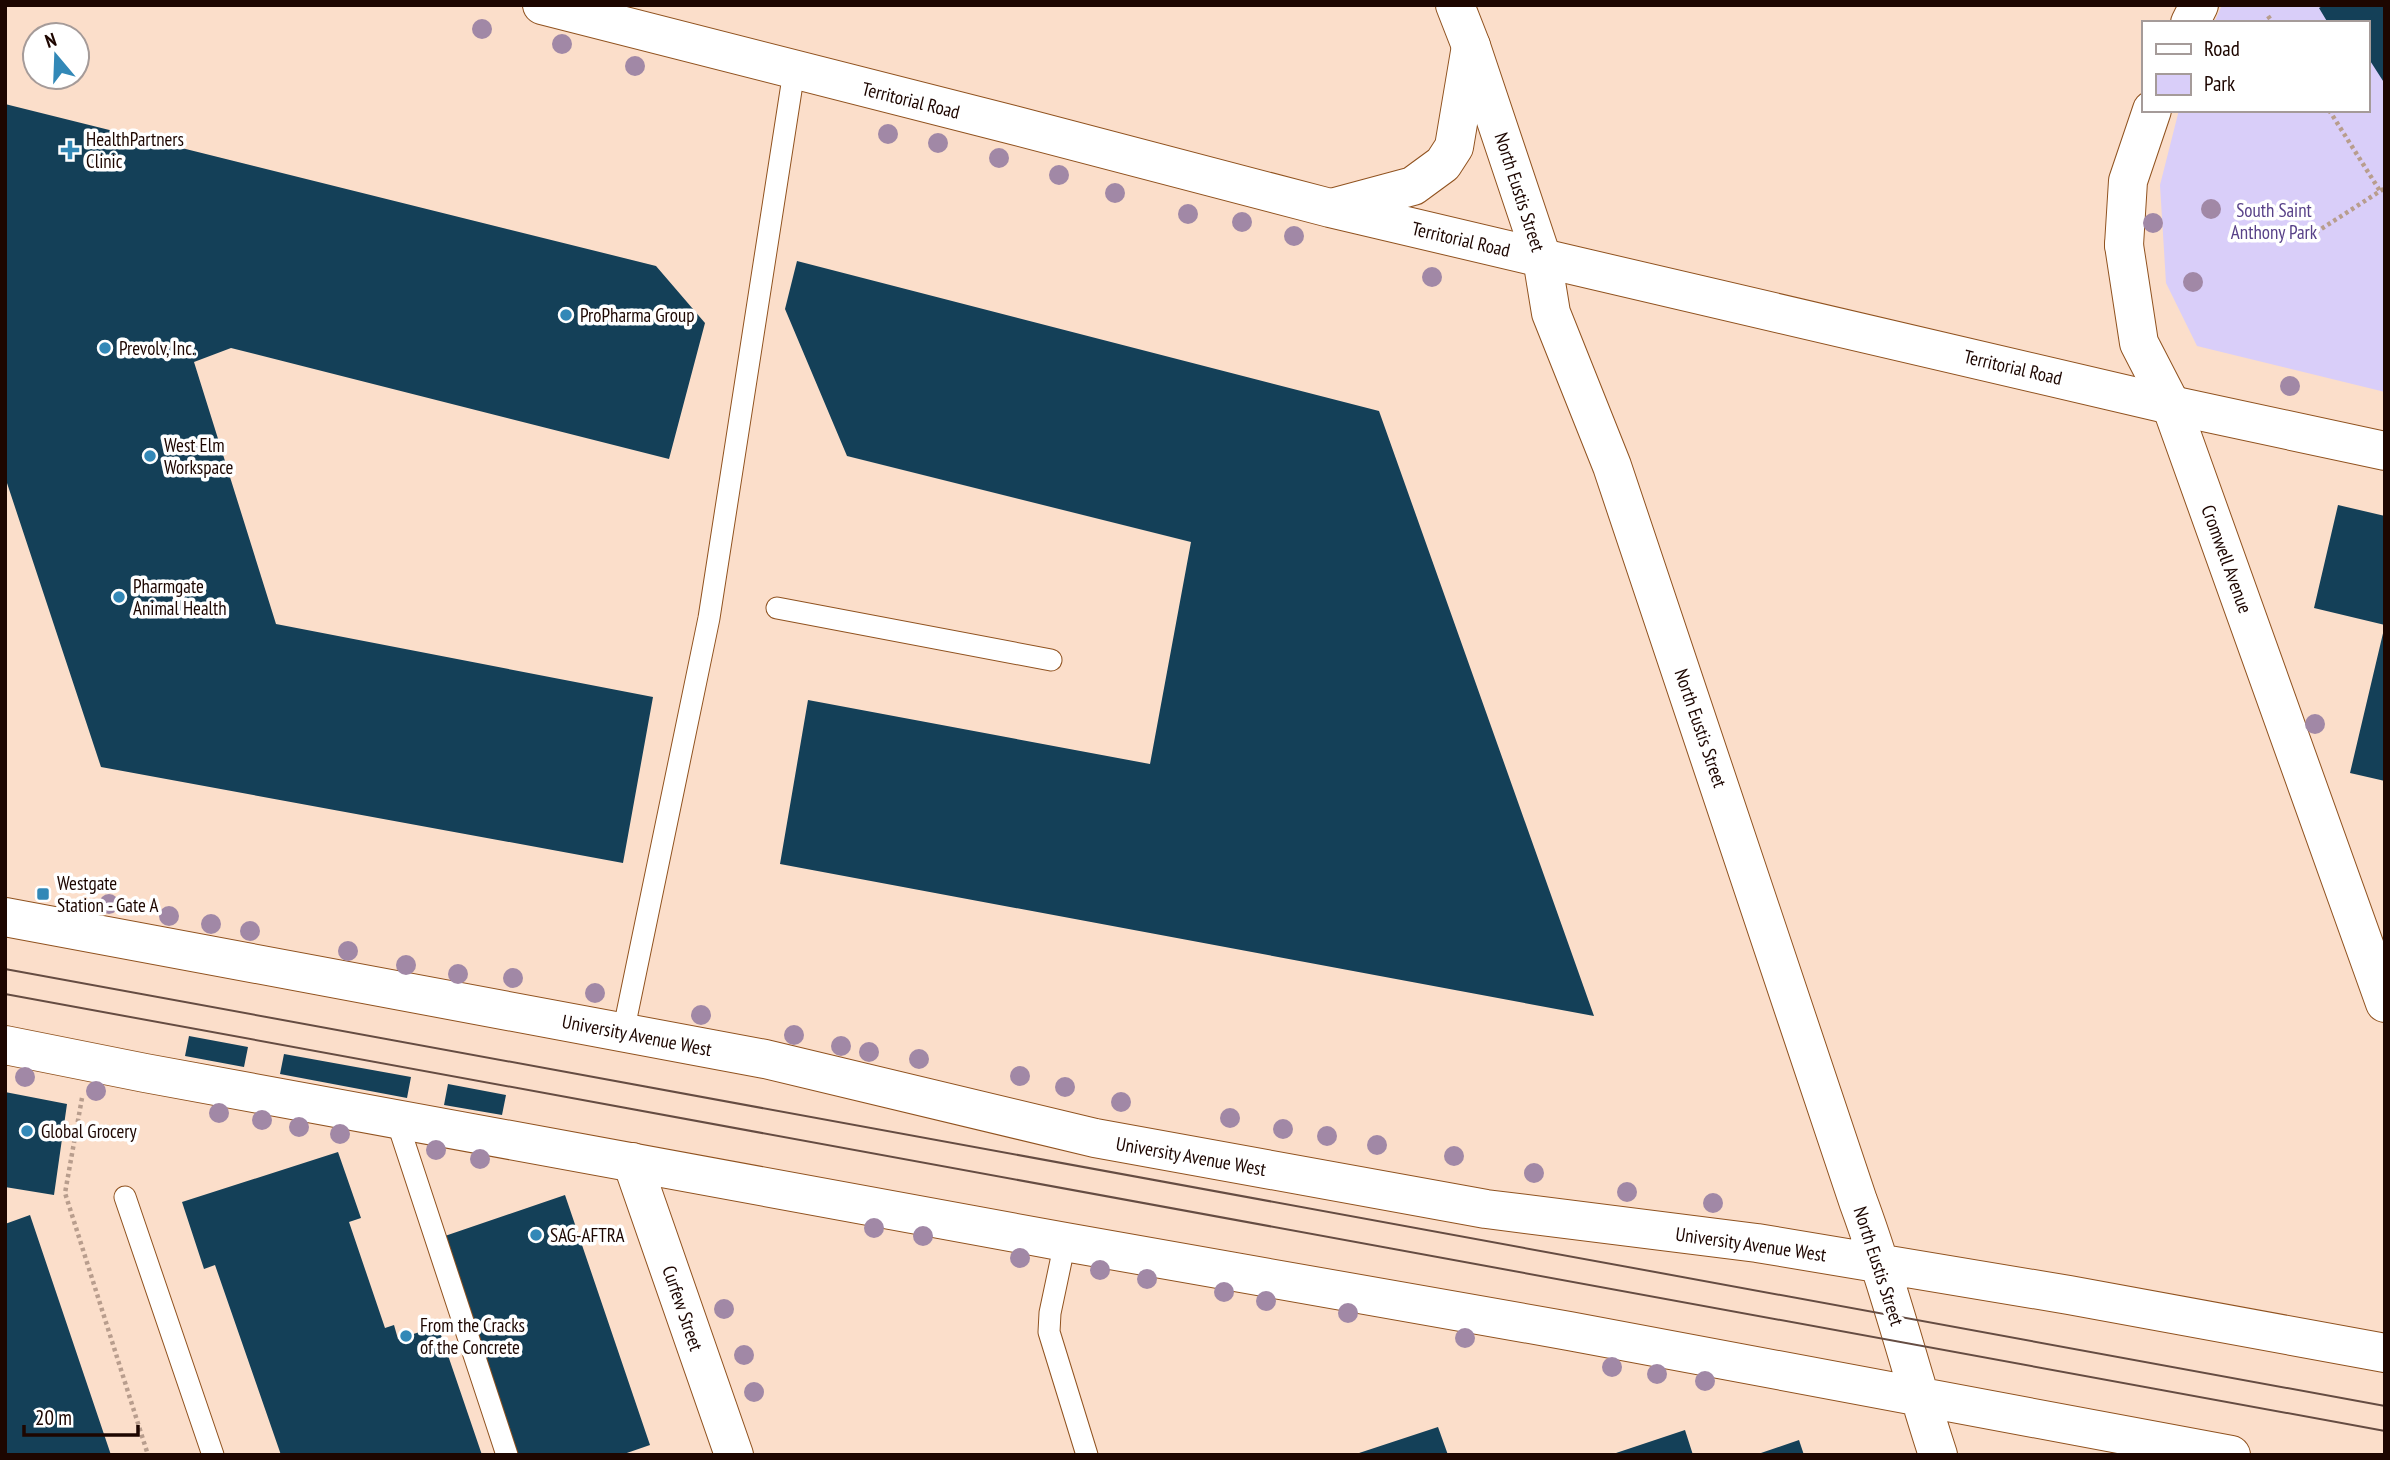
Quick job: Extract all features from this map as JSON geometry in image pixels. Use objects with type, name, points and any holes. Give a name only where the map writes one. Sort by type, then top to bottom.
[{"type":"main road","name":"Territorial Road","points":[[542,5],[1330,208],[2171,405],[2385,451]]},
{"type":"main road","name":"North Eustis Street","points":[[1455,5],[1542,258],[1551,313],[1612,466],[1882,1265],[1918,1396],[1938,1455]]},
{"type":"main road","points":[[2191,21],[2199,5]]},
{"type":"main road","points":[[1330,208],[1413,186],[1443,163],[1454,147],[1471,46]]},
{"type":"main road","name":"Cromwell Avenue","points":[[2151,112],[2129,181],[2124,245],[2140,343],[2171,405],[2385,1003]]},
{"type":"main road","name":"University Avenue West","points":[[5,917],[765,1059],[1095,1138],[1486,1209],[1757,1243],[2069,1295],[2373,1351]]},
{"type":"main road","points":[[5,1045],[145,1073],[1065,1242],[1318,1285],[2231,1455]]},
{"type":"main road","name":"Curfew Street","points":[[632,1162],[722,1452]]},
{"type":"lane","points":[[623,1033],[709,618],[794,71]]},
{"type":"lane","points":[[777,608],[1051,660]]},
{"type":"lane","points":[[396,1118],[507,1455]]},
{"type":"lane","points":[[125,1197],[212,1455]]},
{"type":"lane","points":[[1065,1242],[1050,1313],[1049,1332],[1087,1455]]},
{"type":"path","points":[[2268,16],[2272,21]]},
{"type":"path","points":[[2304,240],[2382,189],[2330,112]]},
{"type":"path","points":[[82,1097],[65,1193],[149,1455]]},
{"type":"green space","name":"South Saint Anthony Park","points":[[2222,5],[2385,5],[2385,392],[2197,346],[2166,283],[2160,185],[2178,112],[2369,112],[2369,21],[2215,21]]},
{"type":"building","points":[[2324,5],[2385,5],[2385,84],[2369,59],[2369,21],[2327,21],[2319,8]]},
{"type":"building","points":[[5,104],[656,266],[705,323],[669,459],[231,348],[194,362],[276,624],[653,697],[623,863],[101,767],[5,477]]},
{"type":"building","points":[[797,261],[1379,411],[1594,1016],[780,864],[808,700],[1150,764],[1191,542],[847,456],[785,309]]},
{"type":"building","points":[[2338,505],[2385,516],[2385,625],[2314,608]]},
{"type":"building","points":[[2385,629],[2385,781],[2350,773]]},
{"type":"building","points":[[189,1036],[248,1047],[244,1067],[185,1056]]},
{"type":"building","points":[[284,1054],[411,1077],[407,1098],[280,1074]]},
{"type":"building","points":[[448,1084],[506,1095],[502,1115],[444,1105]]},
{"type":"building","points":[[5,1092],[67,1104],[54,1195],[5,1187]]},
{"type":"building","points":[[338,1152],[361,1218],[349,1222],[385,1328],[394,1325],[398,1339],[438,1326],[482,1455],[281,1455],[215,1265],[204,1269],[182,1202]]},
{"type":"building","points":[[565,1195],[650,1445],[621,1455],[512,1455],[439,1238]]},
{"type":"building","points":[[30,1215],[111,1455],[5,1455],[5,1224]]},
{"type":"building","points":[[1438,1427],[1448,1455],[1356,1455],[1356,1454]]},
{"type":"building","points":[[1685,1430],[1693,1455],[1613,1455],[1613,1454]]},
{"type":"building","points":[[1799,1440],[1804,1455],[1758,1455],[1758,1454]]},
{"type":"tram line","points":[[5,969],[2385,1406]]},
{"type":"tram line","points":[[5,994],[2385,1431]]},
{"type":"place","name":"HealthPartners Clinic","points":[[70,150]]},
{"type":"place","name":"ProPharma Group","points":[[566,315]]},
{"type":"place","name":"Prevolv, Inc.","points":[[105,348]]},
{"type":"place","name":"West Elm Workspace","points":[[150,456]]},
{"type":"place","name":"Pharmgate Animal Health","points":[[119,597]]},
{"type":"place","name":"Westgate Station - Gate A","points":[[43,894]]},
{"type":"place","name":"Global Grocery","points":[[27,1131]]},
{"type":"place","name":"SAG-AFTRA","points":[[536,1235]]},
{"type":"place","name":"From the Cracks of the Concrete","points":[[406,1336]]}]
